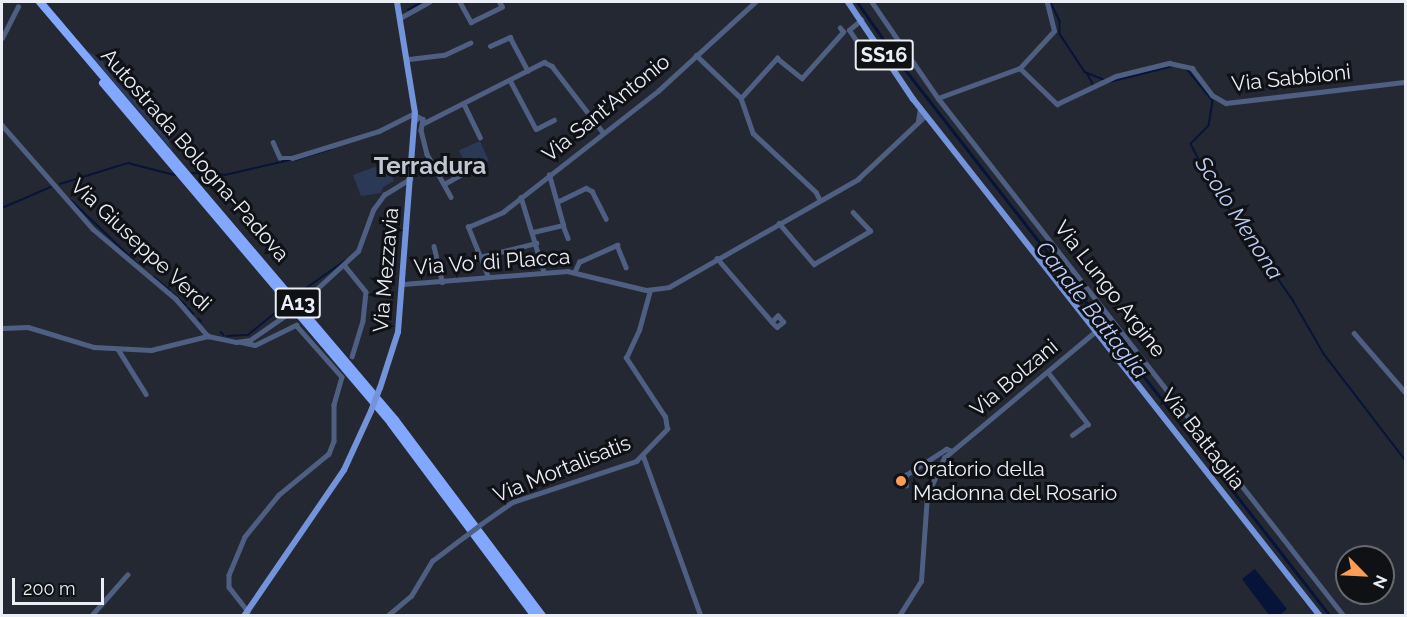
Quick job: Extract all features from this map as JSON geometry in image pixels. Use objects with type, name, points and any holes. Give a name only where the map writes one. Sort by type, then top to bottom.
[{"type":"highway","name":"Autostrada Bologna-Padova","points":[[34,2],[391,423],[535,615]]},
{"type":"highway","name":"Autostrada Bologna-Padova","points":[[40,2],[395,420],[542,615]]},
{"type":"main road","name":"Via Mezzavia","points":[[246,613],[329,493],[353,454],[397,341],[415,121],[419,115],[397,2]]},
{"type":"main road","name":"SS16","points":[[848,2],[934,125]]},
{"type":"main road","name":"Via Battaglia","points":[[934,125],[1320,615]]},
{"type":"street","points":[[400,18],[429,2]]},
{"type":"street","points":[[460,2],[471,22],[502,7],[499,2]]},
{"type":"street","name":"Via Sant'Antonio","points":[[480,256],[468,227],[503,212],[602,131],[658,91],[755,2]]},
{"type":"street","name":"Via Lungo Argine","points":[[872,2],[938,98],[1344,615]]},
{"type":"street","points":[[938,98],[1020,68],[1054,31],[1047,2]]},
{"type":"street","points":[[2,38],[18,8]]},
{"type":"street","points":[[857,42],[849,30],[861,20]]},
{"type":"street","points":[[741,98],[777,58],[802,78],[843,32],[840,28]]},
{"type":"street","points":[[490,46],[510,37],[528,70]]},
{"type":"street","points":[[409,59],[444,56],[470,43]]},
{"type":"street","points":[[696,55],[741,98],[753,133],[816,192],[820,200]]},
{"type":"street","points":[[422,124],[528,70],[549,63],[602,131]]},
{"type":"street","name":"Via Sabbioni","points":[[1020,68],[1057,104],[1105,80],[1150,66],[1181,63],[1192,68],[1215,99],[1232,103],[1406,82]]},
{"type":"street","points":[[510,80],[537,129],[554,120]]},
{"type":"street","points":[[464,104],[480,137]]},
{"type":"street","points":[[918,123],[920,108]]},
{"type":"street","points":[[273,141],[280,158],[292,158],[378,131],[419,115],[433,118]]},
{"type":"street","points":[[419,115],[431,163],[452,197]]},
{"type":"street","points":[[648,290],[669,287],[868,172],[926,115]]},
{"type":"street","points":[[918,123],[934,125]]},
{"type":"street","name":"Via Giuseppe Verdi","points":[[2,125],[93,229],[176,299],[208,336]]},
{"type":"street","points":[[241,342],[262,335],[345,266],[363,242],[377,203],[395,185],[431,163]]},
{"type":"street","points":[[444,184],[466,172]]},
{"type":"street","points":[[549,175],[568,238]]},
{"type":"street","points":[[557,202],[586,188],[592,191],[606,219]]},
{"type":"street","points":[[521,197],[544,272]]},
{"type":"street","points":[[779,223],[814,264],[870,231],[854,213]]},
{"type":"street","points":[[533,232],[563,225]]},
{"type":"street","points":[[488,277],[480,256],[536,243]]},
{"type":"street","points":[[575,271],[579,262],[616,244],[626,267]]},
{"type":"street","points":[[434,246],[442,282]]},
{"type":"street","points":[[717,258],[772,322]]},
{"type":"street","points":[[345,266],[366,292],[363,321],[351,356]]},
{"type":"street","name":"Via Vo' di Placca","points":[[403,284],[575,271],[648,290]]},
{"type":"street","name":"Via Mortalisatis","points":[[387,615],[411,596],[432,561],[513,502],[629,464],[643,455],[668,427],[642,379],[626,358],[639,330],[648,290]]},
{"type":"street","points":[[2,328],[27,327],[71,342],[118,350],[152,350],[208,336],[255,345],[296,325],[342,377],[334,405],[334,444],[329,454],[279,495],[245,537],[229,575],[229,586],[246,613]]},
{"type":"street","name":"Via Bolzani","points":[[906,486],[906,475],[950,450],[1003,412],[1096,330]]},
{"type":"street","points":[[1354,333],[1403,385],[1406,393]]},
{"type":"street","points":[[118,350],[146,394]]},
{"type":"street","points":[[1048,372],[1088,424],[1073,435]]},
{"type":"street","name":"Via Bolzani","points":[[899,615],[921,581],[927,496],[938,466],[950,450]]},
{"type":"street","points":[[643,455],[701,615]]},
{"type":"street","points":[[91,615],[127,575]]},
{"type":"shaded area","points":[[86,50],[101,59],[114,79],[152,117],[166,134],[173,151]]},
{"type":"shaded area","points":[[480,141],[489,161],[468,170],[459,150]]},
{"type":"shaded area","points":[[388,162],[394,181],[383,187],[381,193],[361,196],[353,175]]},
{"type":"shaded area","points":[[1255,569],[1287,609],[1280,615],[1269,615],[1242,579]]},
{"type":"waterway","points":[[408,10],[422,2]]},
{"type":"waterway","name":"Canale Battaglia","points":[[857,2],[899,62],[1330,616]]},
{"type":"waterway","name":"Scolo Menona","points":[[1051,2],[1060,21],[1060,34],[1085,72],[1105,80]]},
{"type":"waterway","name":"Scolo Menona","points":[[1109,82],[1174,66]]},
{"type":"waterway","name":"Scolo Menona","points":[[1187,69],[1213,101],[1209,126],[1191,144],[1211,183],[1293,300],[1324,354],[1406,461]]},
{"type":"waterway","points":[[1087,73],[1093,84]]},
{"type":"waterway","points":[[360,139],[373,135]]},
{"type":"waterway","points":[[295,160],[330,149]]},
{"type":"waterway","points":[[192,173],[225,175],[290,160]]},
{"type":"waterway","points":[[60,184],[128,163],[175,175]]},
{"type":"waterway","points":[[2,208],[51,187]]},
{"type":"waterway","points":[[71,200],[139,265]]},
{"type":"waterway","points":[[295,296],[346,260]]},
{"type":"waterway","points":[[154,277],[170,290]]},
{"type":"waterway","points":[[173,293],[186,305]]},
{"type":"waterway","points":[[227,336],[248,335],[286,304]]},
{"type":"waterway","points":[[188,308],[194,314]]},
{"type":"waterway","points":[[221,332],[224,335]]},
{"type":"place","name":"Oratorio della Madonna del Rosario","points":[[901,481]]},
{"type":"district","name":"Terradura","points":[[430,166]]}]
